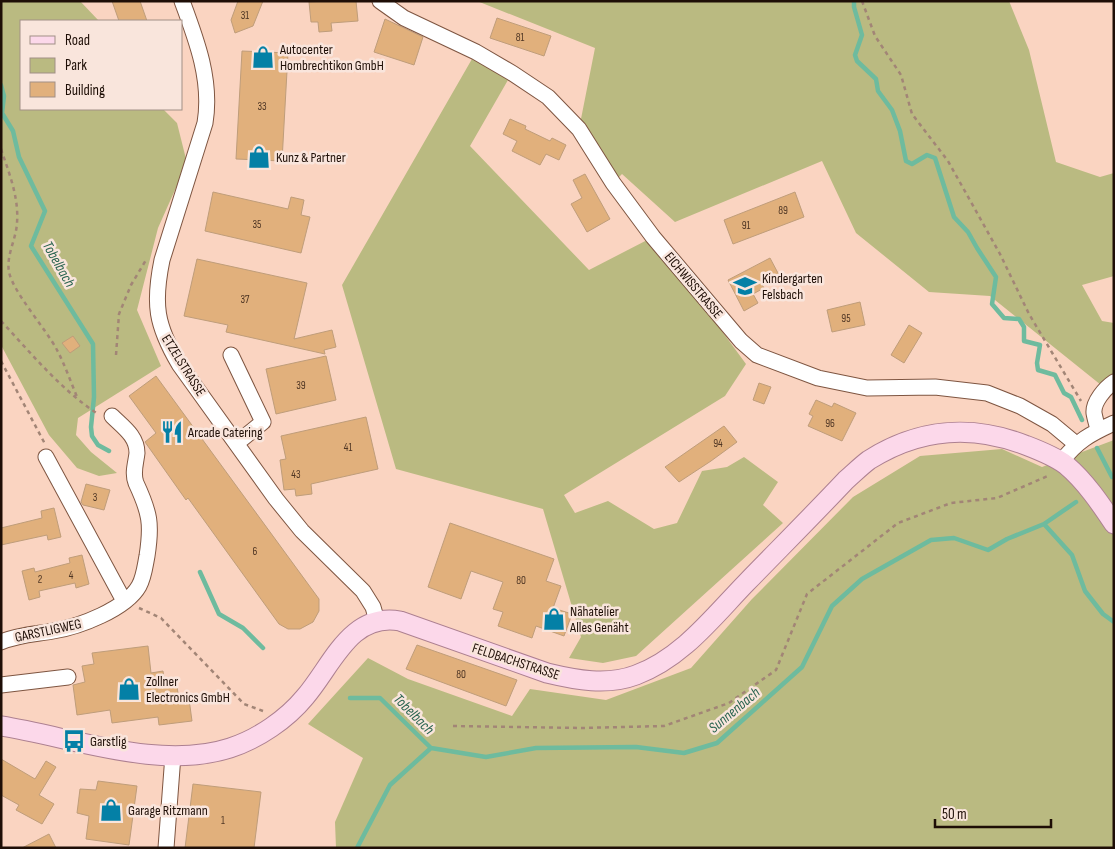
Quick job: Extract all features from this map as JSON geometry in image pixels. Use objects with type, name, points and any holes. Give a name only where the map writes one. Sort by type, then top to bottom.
[{"type":"main road","name":"FELDBACHSTRASSE","points":[[1,726],[118,750],[173,755],[215,752],[232,748],[251,739],[288,714],[305,697],[344,643],[363,626],[377,621],[400,621],[547,673],[570,678],[593,681],[635,676],[658,666],[692,639],[846,480],[868,461],[892,448],[928,435],[952,431],[986,433],[1035,449],[1064,464],[1084,484],[1114,524]]},
{"type":"street","name":"ETZELSTRASSE","points":[[182,1],[206,78],[207,112],[196,157],[162,260],[157,284],[156,304],[162,330],[179,364],[276,499],[302,531],[363,591],[373,607],[377,621]]},
{"type":"street","name":"EICHWISSTRASSE","points":[[380,1],[404,18],[476,52],[512,73],[548,98],[579,129],[613,183],[653,237],[741,341],[757,355],[818,378],[867,388],[935,386],[986,392],[1011,402],[1052,424],[1076,444]]},
{"type":"street","points":[[231,354],[264,422],[236,443]]},
{"type":"street","points":[[1098,430],[1094,412],[1098,399],[1109,385],[1114,382]]},
{"type":"street","name":"GARSTLIGWEG","points":[[1,642],[14,637],[58,630],[83,623],[104,614],[137,590],[144,574],[150,534],[149,512],[135,480],[134,466],[137,452],[132,436],[106,416]]},
{"type":"street","points":[[1064,464],[1076,444],[1098,430],[1114,423]]},
{"type":"street","points":[[46,457],[124,601]]},
{"type":"street","points":[[1,685],[68,676]]},
{"type":"street","points":[[166,848],[173,755]]},
{"type":"path","points":[[862,1],[875,36],[901,75],[912,114],[948,161],[1000,254],[1029,314],[1083,408]]},
{"type":"path","points":[[1,149],[14,188],[18,209],[17,226],[9,254],[9,272],[19,293],[57,351],[78,399]]},
{"type":"path","points":[[116,355],[119,314],[131,284],[147,259]]},
{"type":"path","points":[[1,321],[53,377],[87,408],[106,416]]},
{"type":"path","points":[[1,361],[44,442],[46,457]]},
{"type":"path","points":[[452,726],[581,728],[664,726],[729,703],[776,670],[807,594],[898,523],[951,503],[997,498],[1048,476],[1064,464]]},
{"type":"path","points":[[124,601],[161,618],[244,704],[271,715]]},
{"type":"green space","points":[[1,1],[80,1],[98,20],[20,20],[20,110],[164,110],[177,123],[187,163],[158,228],[137,310],[161,366],[78,418],[76,435],[91,452],[117,473],[99,476],[77,468],[49,435],[1,345]]},
{"type":"green space","points":[[477,1],[1009,1],[1029,50],[1056,162],[1100,177],[1114,173],[1114,276],[1082,285],[1102,321],[1114,323],[1114,382],[1101,385],[990,296],[929,292],[856,233],[822,161],[675,222],[622,174],[613,183],[579,129],[595,48]]},
{"type":"green space","points":[[476,52],[512,73],[470,146],[589,270],[653,237],[746,364],[725,396],[564,495],[575,513],[608,501],[654,529],[677,523],[702,471],[727,467],[744,457],[778,482],[763,505],[783,523],[636,656],[603,663],[569,658],[581,637],[543,509],[396,469],[342,285]]},
{"type":"green space","points":[[1114,440],[1114,848],[336,848],[335,822],[363,758],[308,724],[368,658],[408,679],[512,716],[530,689],[606,700],[691,668],[752,599],[853,497],[920,456],[1002,449],[1042,467]]},
{"type":"building","points":[[112,1],[140,1],[147,20],[119,20]]},
{"type":"building","points":[[238,1],[263,1],[253,26],[235,33],[231,20]]},
{"type":"building","points":[[356,1],[358,21],[331,23],[332,31],[319,32],[318,22],[311,22],[309,2]]},
{"type":"building","points":[[497,18],[551,36],[544,56],[490,38]]},
{"type":"building","points":[[385,19],[423,37],[414,65],[374,52]]},
{"type":"building","points":[[242,51],[288,53],[282,161],[236,159]]},
{"type":"building","points":[[510,119],[526,126],[525,129],[550,141],[552,138],[566,145],[559,160],[546,154],[540,165],[512,151],[517,141],[503,134]]},
{"type":"building","points":[[585,174],[610,219],[587,232],[571,204],[582,198],[573,180]]},
{"type":"building","points":[[213,192],[288,209],[291,197],[304,200],[301,215],[310,217],[301,253],[205,231]]},
{"type":"building","points":[[795,192],[804,217],[733,244],[724,220]]},
{"type":"building","name":"Kindergarten Felsbach","points":[[770,258],[779,275],[761,283],[764,288],[753,294],[758,303],[744,311],[728,280]]},
{"type":"building","points":[[197,259],[307,283],[294,339],[332,330],[336,347],[324,350],[325,354],[226,332],[228,325],[184,316]]},
{"type":"building","points":[[860,302],[865,325],[832,332],[827,310]]},
{"type":"building","points":[[909,325],[922,333],[904,363],[891,355]]},
{"type":"building","points":[[73,336],[80,346],[70,353],[62,343]]},
{"type":"building","points":[[326,356],[336,400],[276,414],[266,369]]},
{"type":"building","points":[[156,376],[319,599],[319,611],[313,622],[300,629],[288,629],[279,624],[145,442],[156,433],[129,396]]},
{"type":"building","points":[[759,383],[771,387],[764,404],[753,400]]},
{"type":"building","points":[[816,400],[832,407],[834,403],[856,413],[842,441],[808,426],[813,416],[809,414]]},
{"type":"building","points":[[366,417],[378,469],[311,484],[312,494],[296,496],[295,489],[284,490],[280,460],[286,459],[281,436]]},
{"type":"building","points":[[724,426],[737,442],[711,461],[679,482],[665,467]]},
{"type":"building","points":[[86,484],[110,490],[104,510],[83,505],[81,502]]},
{"type":"building","points":[[54,508],[61,537],[48,540],[47,535],[1,545],[1,528],[42,518],[41,511]]},
{"type":"building","points":[[450,523],[554,559],[546,581],[561,586],[553,608],[572,614],[564,636],[536,626],[532,638],[498,626],[503,612],[493,609],[503,582],[471,571],[461,599],[428,587]]},
{"type":"building","points":[[82,555],[89,584],[76,588],[75,583],[39,591],[40,597],[29,600],[22,571],[34,568],[35,572],[70,563],[69,558]]},
{"type":"building","points":[[417,645],[517,680],[506,706],[406,669]]},
{"type":"building","points":[[148,646],[151,673],[163,671],[165,687],[177,686],[179,701],[189,699],[192,721],[159,725],[158,717],[112,723],[110,710],[77,715],[73,685],[85,682],[82,666],[94,664],[92,653]]},
{"type":"building","points":[[1,759],[35,779],[46,761],[56,767],[39,795],[54,804],[42,824],[16,810],[19,805],[1,795]]},
{"type":"building","points":[[98,781],[137,786],[129,845],[86,839],[89,816],[77,813],[80,789],[96,790]]},
{"type":"building","points":[[193,784],[261,792],[254,848],[185,848]]},
{"type":"building","points":[[49,834],[56,848],[22,848]]},
{"type":"waterway","points":[[854,1],[862,35],[855,55],[857,61],[876,79],[878,91],[892,110],[900,131],[906,161],[912,164],[927,155],[935,158],[954,217],[968,232],[996,277],[992,304],[1004,318],[1019,319],[1024,327],[1024,341],[1040,345],[1037,363],[1038,370],[1055,375],[1064,393],[1071,397],[1082,420]]},
{"type":"waterway","name":"Tobelbach","points":[[1,85],[4,96],[2,113],[13,131],[19,157],[45,211],[31,246],[93,344],[94,397],[92,436],[98,445],[109,451]]},
{"type":"waterway","points":[[1097,448],[1112,477]]},
{"type":"waterway","name":"Sunnenbach","points":[[357,848],[390,785],[431,748],[486,757],[536,748],[636,747],[684,753],[717,743],[802,667],[832,606],[862,579],[931,540],[954,538],[988,550],[1007,539],[1044,524],[1076,502]]},
{"type":"waterway","points":[[1044,524],[1072,555],[1085,591],[1103,614],[1114,622]]},
{"type":"waterway","name":"Tobelbach","points":[[200,572],[219,614],[243,628],[263,648]]},
{"type":"waterway","name":"Tobelbach","points":[[350,698],[380,698],[431,748]]},
{"type":"place","name":"Autocenter Hombrechtikon GmbH","points":[[263,57]]},
{"type":"place","name":"Kunz & Partner","points":[[259,157]]},
{"type":"place","name":"Kindergarten Felsbach","points":[[745,286]]},
{"type":"place","name":"Arcade Catering","points":[[172,432]]},
{"type":"place","name":"Nähatelier Alles Genäht","points":[[554,619]]},
{"type":"place","name":"Zollner Electronics GmbH","points":[[129,689]]},
{"type":"place","name":"Garstlig","points":[[74,741]]},
{"type":"place","name":"Garage Ritzmann","points":[[111,810]]}]
